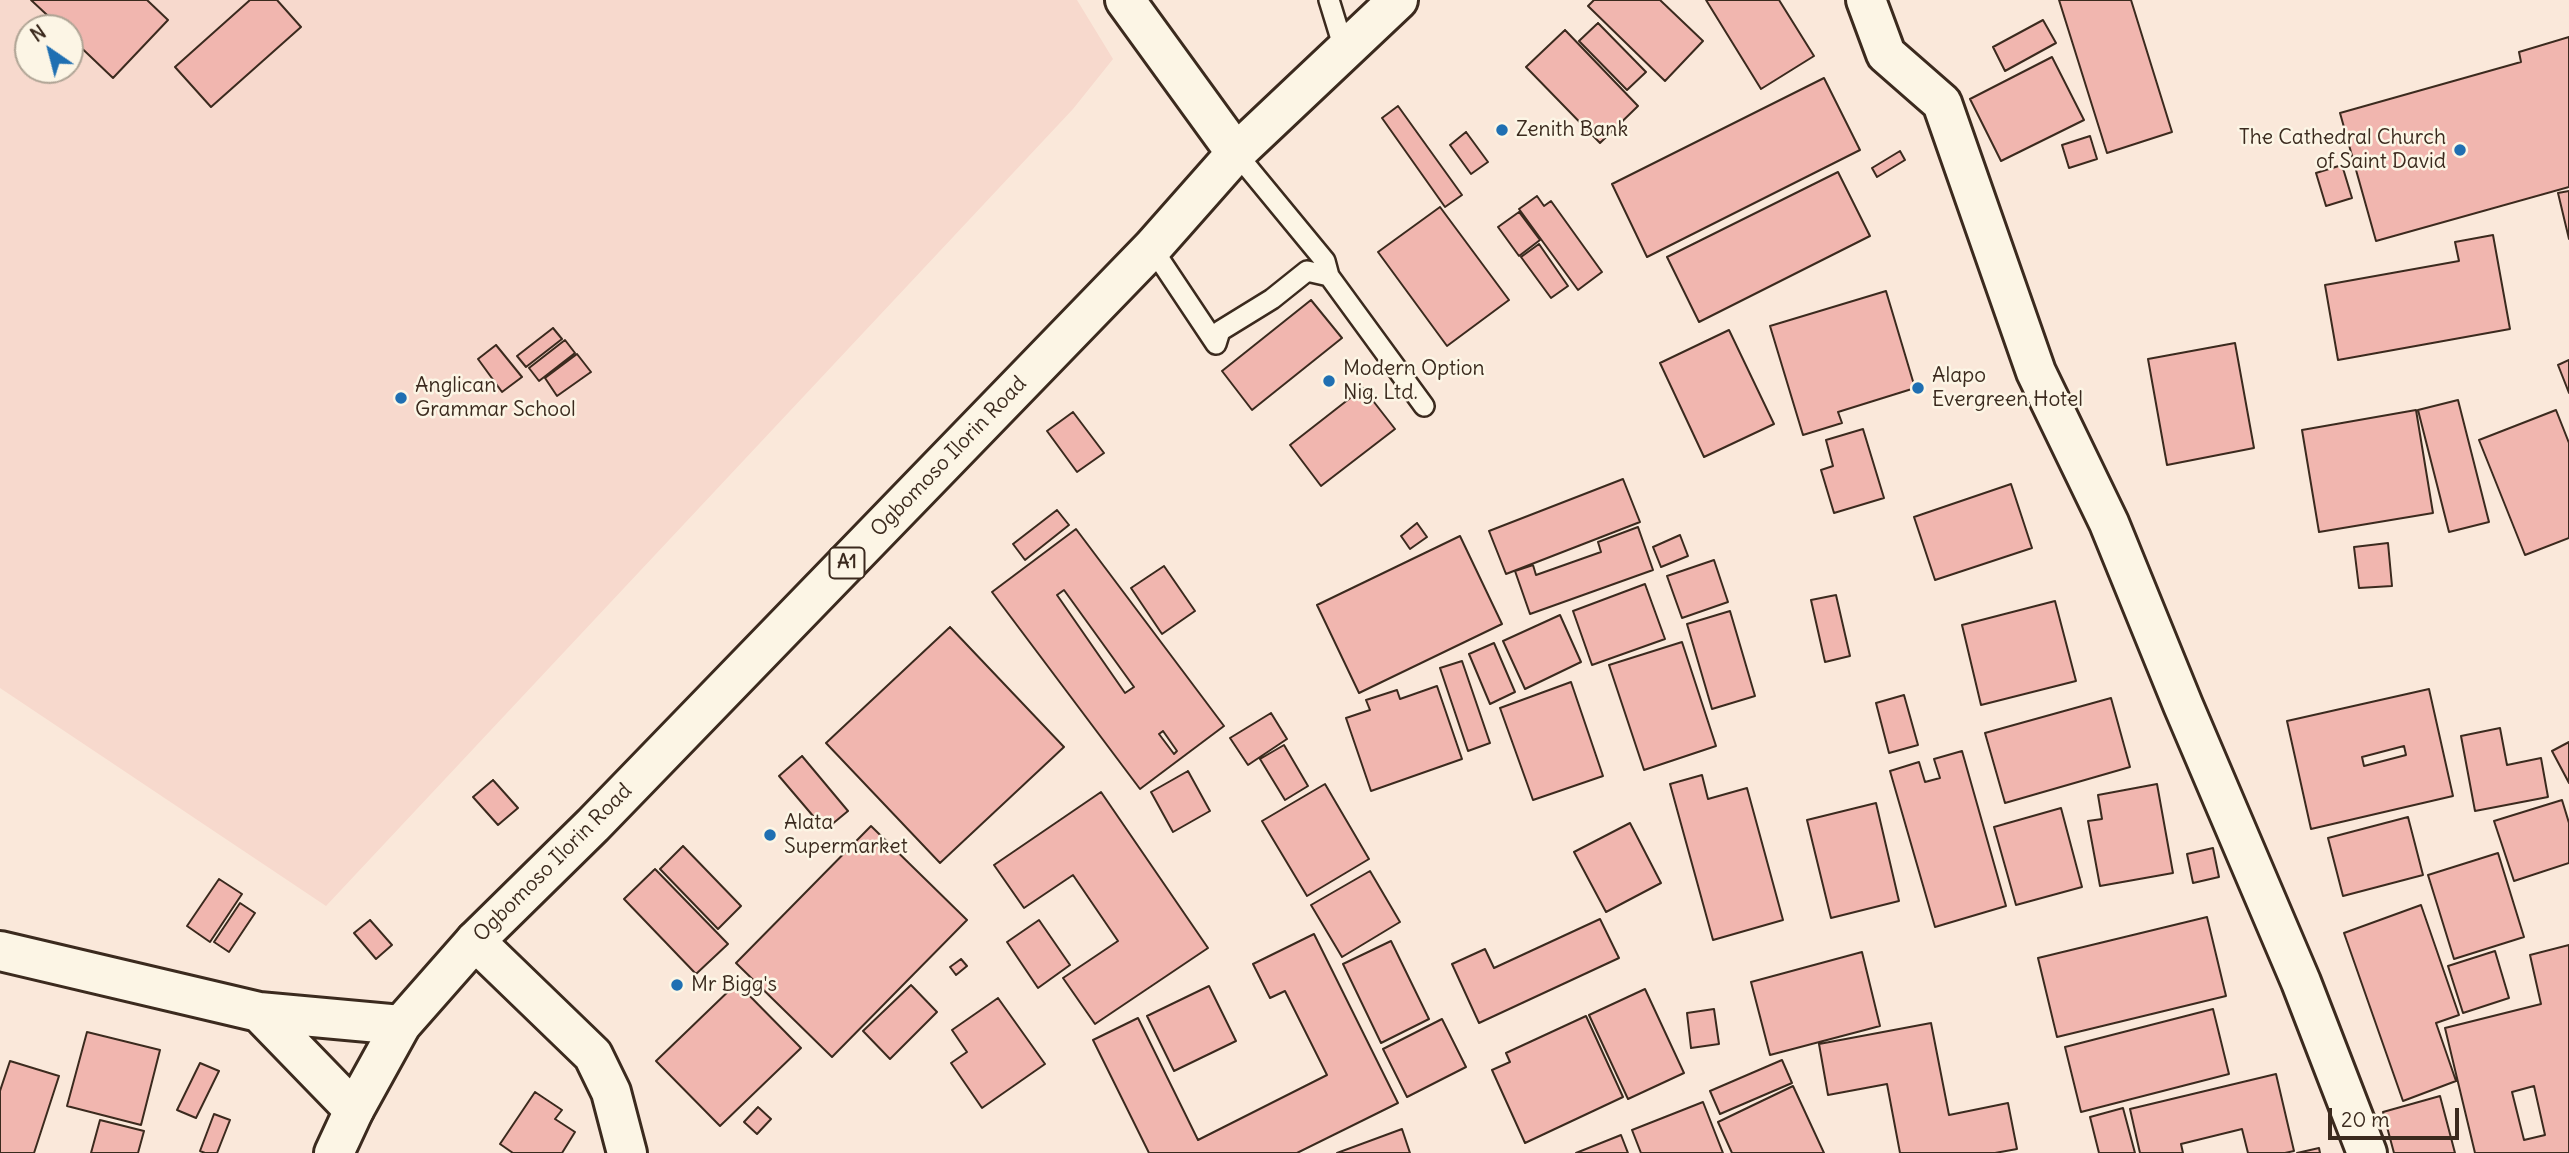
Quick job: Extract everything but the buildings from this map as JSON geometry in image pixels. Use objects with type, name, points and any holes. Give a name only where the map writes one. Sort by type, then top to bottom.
[{"type":"main road","points":[[1125,0],[1236,153]]},
{"type":"main road","name":"Ogbomoso Ilorin Road","points":[[334,1153],[354,1110],[401,1025],[475,941],[593,825],[1152,248],[1236,153],[1398,0]]},
{"type":"main road","points":[[1866,0],[1886,54],[1941,103],[2036,372],[2109,523],[2301,982],[2367,1153]]},
{"type":"main road","points":[[475,941],[593,1055],[611,1092],[627,1153]]},
{"type":"main road","points":[[0,951],[259,1012],[401,1025]]},
{"type":"main road","points":[[259,1012],[354,1110]]},
{"type":"lane","points":[[1329,0],[1345,52]]},
{"type":"lane","points":[[1236,153],[1325,261],[1329,276],[1424,406]]},
{"type":"lane","points":[[1152,248],[1216,344],[1220,331],[1272,299],[1307,271],[1329,276]]},
{"type":"shaded area","name":"Anglican Grammar School","points":[[0,0],[1077,0],[1113,59],[1073,109],[326,906],[0,688]]},
{"type":"place","name":"Zenith Bank","points":[[1502,130]]},
{"type":"place","name":"The Cathedral Church of Saint David","points":[[2460,150]]},
{"type":"place","name":"Modern Option Nig. Ltd.","points":[[1329,381]]},
{"type":"place","name":"Alapo Evergreen Hotel","points":[[1918,388]]},
{"type":"place","name":"Anglican Grammar School","points":[[401,398]]},
{"type":"place","name":"Alata Supermarket","points":[[770,835]]},
{"type":"place","name":"Mr Bigg's","points":[[677,985]]}]
